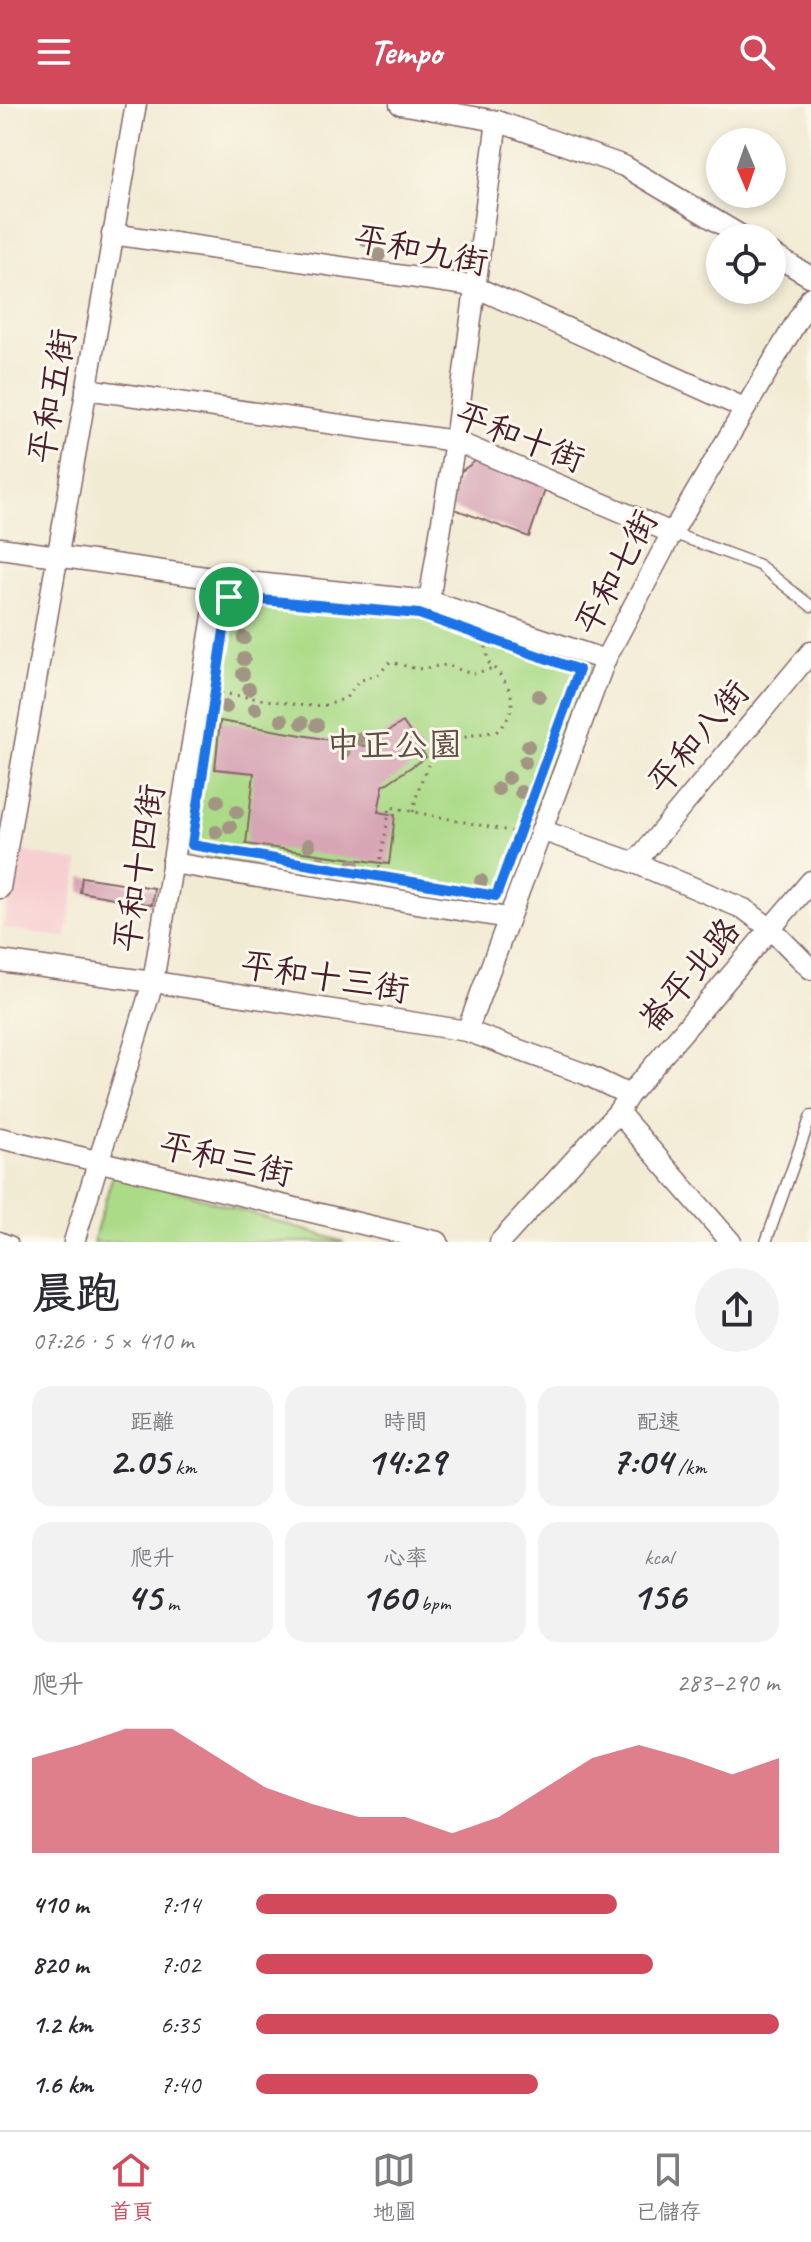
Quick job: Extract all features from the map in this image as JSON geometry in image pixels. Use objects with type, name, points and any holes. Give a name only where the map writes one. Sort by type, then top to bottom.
[{"type":"street","name":"平和五街","points":[[0,888],[136,104]]},
{"type":"street","points":[[400,104],[497,121],[624,166],[721,224]]},
{"type":"street","points":[[429,601],[455,441],[497,121]]},
{"type":"street","name":"平和九街","points":[[112,234],[473,286],[744,408]]},
{"type":"street","points":[[786,262],[811,277]]},
{"type":"street","name":"平和七街","points":[[467,1031],[605,660],[672,533],[811,297]]},
{"type":"street","name":"平和十街","points":[[86,389],[455,441],[672,533]]},
{"type":"street","points":[[0,548],[219,579],[429,601],[605,660]]},
{"type":"street","name":"平和十四街","points":[[74,1242],[153,982],[219,579]]},
{"type":"street","name":"平和八街","points":[[635,863],[811,652]]},
{"type":"street","points":[[541,830],[635,863],[744,909],[771,929],[811,969]]},
{"type":"street","points":[[172,863],[508,918]]},
{"type":"street","name":"崙平北路","points":[[624,1104],[811,881]]},
{"type":"street","name":"平和十三街","points":[[0,961],[467,1031],[585,1074],[624,1104]]},
{"type":"street","points":[[500,1242],[624,1104],[731,1242]]},
{"type":"street","name":"平和三街","points":[[0,1138],[438,1242]]},
{"type":"lane","name":"平和十街","points":[[672,533],[759,565],[811,606]]},
{"type":"lane","points":[[766,1242],[811,1116]]},
{"type":"lane","points":[[0,1237],[12,1242]]},
{"type":"path","points":[[413,812],[430,760],[450,743],[470,734],[496,732],[510,714],[513,703],[508,687],[502,675],[488,662],[485,637]]},
{"type":"path","points":[[214,692],[305,706],[327,705],[346,698],[359,681],[379,674],[390,662],[417,669],[446,665],[472,674],[494,668]]},
{"type":"path","points":[[378,876],[390,807],[519,833]]},
{"type":"shaded area","points":[[16,850],[79,862],[66,938],[4,928]]},
{"type":"green space","name":"中正公園","points":[[223,585],[427,607],[592,666],[502,900],[181,853]]},
{"type":"green space","points":[[114,1171],[344,1242],[93,1242]]},
{"type":"building","points":[[477,460],[547,484],[529,537],[449,507],[460,472]]},
{"type":"building","points":[[220,721],[365,746],[403,722],[426,757],[383,786],[378,812],[395,815],[389,864],[246,844],[254,773],[215,769]]},
{"type":"building","points":[[82,877],[154,888],[152,905],[80,892]]},
{"type":"route","points":[[229,597],[419,614],[579,670],[496,896],[192,845],[229,597]]}]
